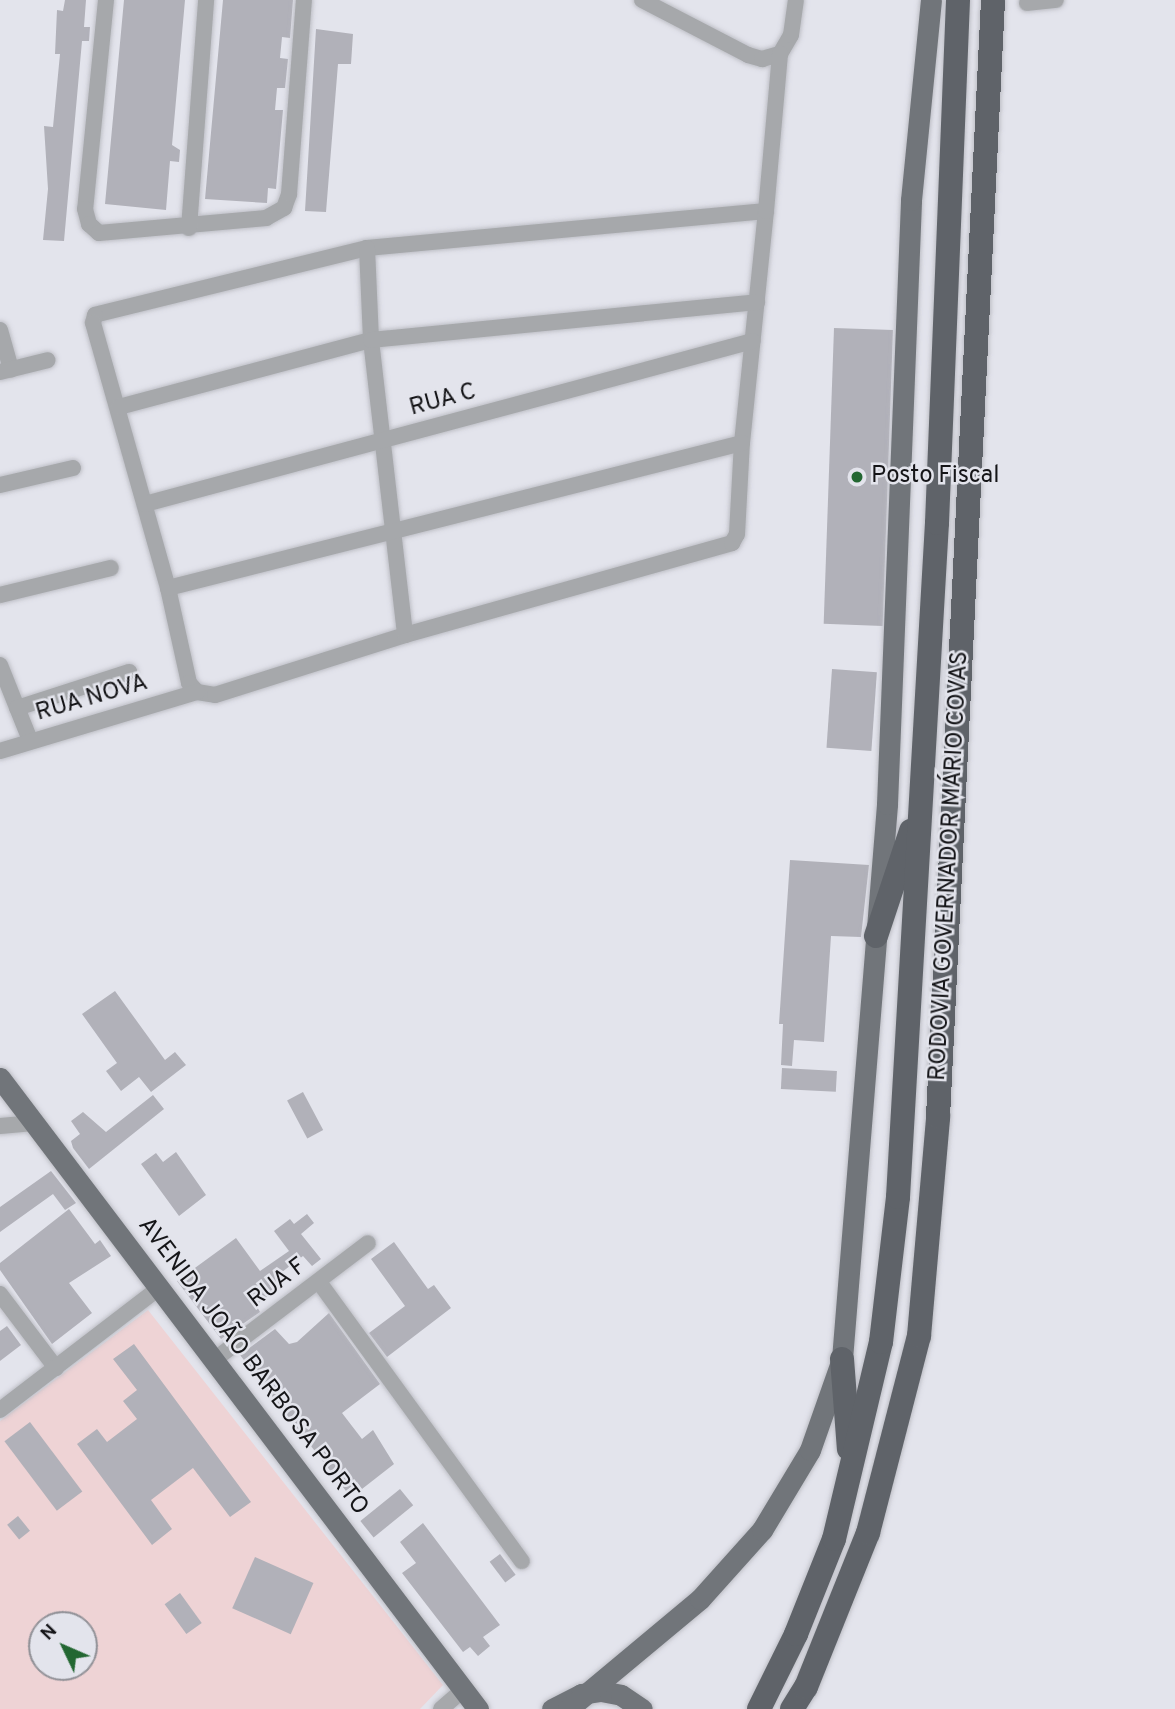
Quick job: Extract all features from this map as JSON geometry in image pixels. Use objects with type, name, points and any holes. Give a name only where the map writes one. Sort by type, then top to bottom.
[{"type":"highway","name":"RODOVIA GOVERNADOR MÁRIO COVAS","points":[[759,1709],[796,1634],[834,1539],[881,1342],[898,1197],[922,800],[958,0]]},
{"type":"highway","name":"RODOVIA GOVERNADOR MÁRIO COVAS","points":[[792,1709],[805,1698],[868,1533],[919,1336],[938,1117],[993,0]]},
{"type":"highway","points":[[876,936],[922,800]]},
{"type":"highway","points":[[842,1359],[852,1471]]},
{"type":"main road","points":[[574,1702],[700,1599],[762,1530],[810,1450],[842,1359],[896,661],[911,200],[931,0]]},
{"type":"main road","name":"AVENIDA JOÃO BARBOSA PORTO","points":[[0,1078],[467,1696]]},
{"type":"main road","points":[[552,1709],[611,1692],[642,1709]]},
{"type":"street","points":[[106,0],[85,209],[89,224],[99,233],[189,228],[266,218],[284,208],[289,194],[304,0]]},
{"type":"street","points":[[189,228],[206,0]]},
{"type":"street","points":[[642,0],[748,55],[762,59],[780,54]]},
{"type":"street","points":[[168,588],[742,443],[780,54],[791,36],[796,0]]},
{"type":"street","points":[[1027,4],[1056,0]]},
{"type":"street","points":[[197,692],[189,683],[168,588],[119,407],[93,323],[98,312],[366,247],[766,211]]},
{"type":"street","points":[[366,247],[371,340],[385,440],[405,635]]},
{"type":"street","points":[[119,407],[371,340],[757,302]]},
{"type":"street","points":[[0,330],[6,370],[48,360]]},
{"type":"street","name":"RUA C","points":[[145,504],[752,341]]},
{"type":"street","name":"RUA NOVA","points":[[0,751],[197,692],[215,695],[405,635],[732,543],[737,534],[742,443]]},
{"type":"street","points":[[0,485],[73,468]]},
{"type":"street","points":[[0,595],[111,568]]},
{"type":"street","points":[[0,664],[30,740]]},
{"type":"street","points":[[17,708],[129,672]]},
{"type":"street","points":[[0,1126],[34,1123]]},
{"type":"street","name":"RUA F","points":[[214,1360],[368,1243]]},
{"type":"street","points":[[319,1282],[522,1561]]},
{"type":"street","points":[[0,1410],[159,1288]]},
{"type":"street","points":[[0,1294],[56,1368]]},
{"type":"street","points":[[441,1709],[467,1696]]},
{"type":"shaded area","points":[[148,1310],[443,1685],[420,1709],[0,1709],[0,1421]]},
{"type":"building","points":[[65,0],[86,0],[84,27],[90,27],[89,41],[82,41],[64,241],[43,240],[48,189],[44,126],[53,127],[60,54],[55,54],[57,10],[63,11]]},
{"type":"building","points":[[124,0],[185,0],[172,145],[180,150],[179,162],[170,161],[166,210],[105,204]]},
{"type":"building","points":[[223,0],[293,0],[290,38],[282,37],[280,58],[288,59],[285,88],[277,88],[275,110],[283,110],[276,189],[268,188],[267,203],[205,199]]},
{"type":"building","points":[[316,29],[353,34],[351,64],[338,64],[326,212],[305,211]]},
{"type":"building","name":"Posto Fiscal","points":[[834,328],[893,330],[883,626],[824,624]]},
{"type":"building","points":[[832,669],[877,672],[871,751],[826,748]]},
{"type":"building","points":[[790,860],[869,865],[861,937],[831,936],[824,1042],[794,1040],[792,1066],[781,1065],[783,1024],[779,1024]]},
{"type":"building","points":[[115,991],[165,1060],[175,1052],[186,1065],[151,1092],[139,1077],[121,1091],[106,1071],[117,1063],[82,1014]]},
{"type":"building","points":[[782,1068],[837,1071],[836,1092],[781,1089]]},
{"type":"building","points":[[303,1092],[323,1130],[307,1138],[287,1100]]},
{"type":"building","points":[[153,1095],[164,1109],[89,1169],[73,1148],[71,1141],[80,1134],[71,1121],[83,1112],[106,1132]]},
{"type":"building","points":[[176,1152],[206,1195],[179,1216],[141,1164],[156,1153],[163,1162]]},
{"type":"building","points":[[51,1171],[76,1203],[65,1210],[53,1194],[0,1232],[0,1207]]},
{"type":"building","points":[[69,1209],[95,1244],[100,1240],[111,1256],[69,1283],[92,1313],[52,1344],[0,1270],[0,1263]]},
{"type":"building","points":[[307,1214],[314,1223],[301,1234],[321,1259],[312,1266],[303,1256],[282,1272],[285,1276],[270,1286],[274,1292],[256,1305],[260,1312],[221,1339],[177,1281],[236,1238],[260,1271],[289,1251],[274,1231],[290,1219],[294,1224]]},
{"type":"building","points":[[394,1242],[428,1289],[434,1285],[451,1308],[387,1357],[369,1333],[405,1306],[371,1259]]},
{"type":"building","points":[[329,1313],[380,1384],[342,1413],[362,1439],[373,1430],[394,1464],[362,1489],[357,1482],[346,1491],[240,1355],[275,1329],[289,1344],[297,1342]]},
{"type":"building","points":[[7,1326],[21,1345],[0,1361],[0,1331]]},
{"type":"building","points":[[134,1344],[251,1502],[230,1517],[193,1468],[151,1500],[172,1529],[152,1545],[77,1444],[97,1429],[107,1442],[137,1419],[123,1401],[137,1390],[113,1359]]},
{"type":"building","points":[[30,1422],[82,1491],[57,1511],[4,1441]]},
{"type":"building","points":[[400,1489],[413,1505],[374,1537],[360,1521]]},
{"type":"building","points":[[18,1516],[30,1531],[19,1540],[7,1525]]},
{"type":"building","points":[[423,1523],[500,1625],[483,1637],[490,1646],[478,1656],[470,1647],[463,1652],[402,1573],[416,1563],[400,1542]]},
{"type":"building","points":[[500,1554],[516,1575],[505,1583],[490,1562]]},
{"type":"building","points":[[255,1557],[313,1583],[291,1634],[232,1608]]},
{"type":"building","points":[[180,1593],[202,1623],[186,1634],[165,1604]]},
{"type":"place","name":"Posto Fiscal","points":[[857,477]]}]
